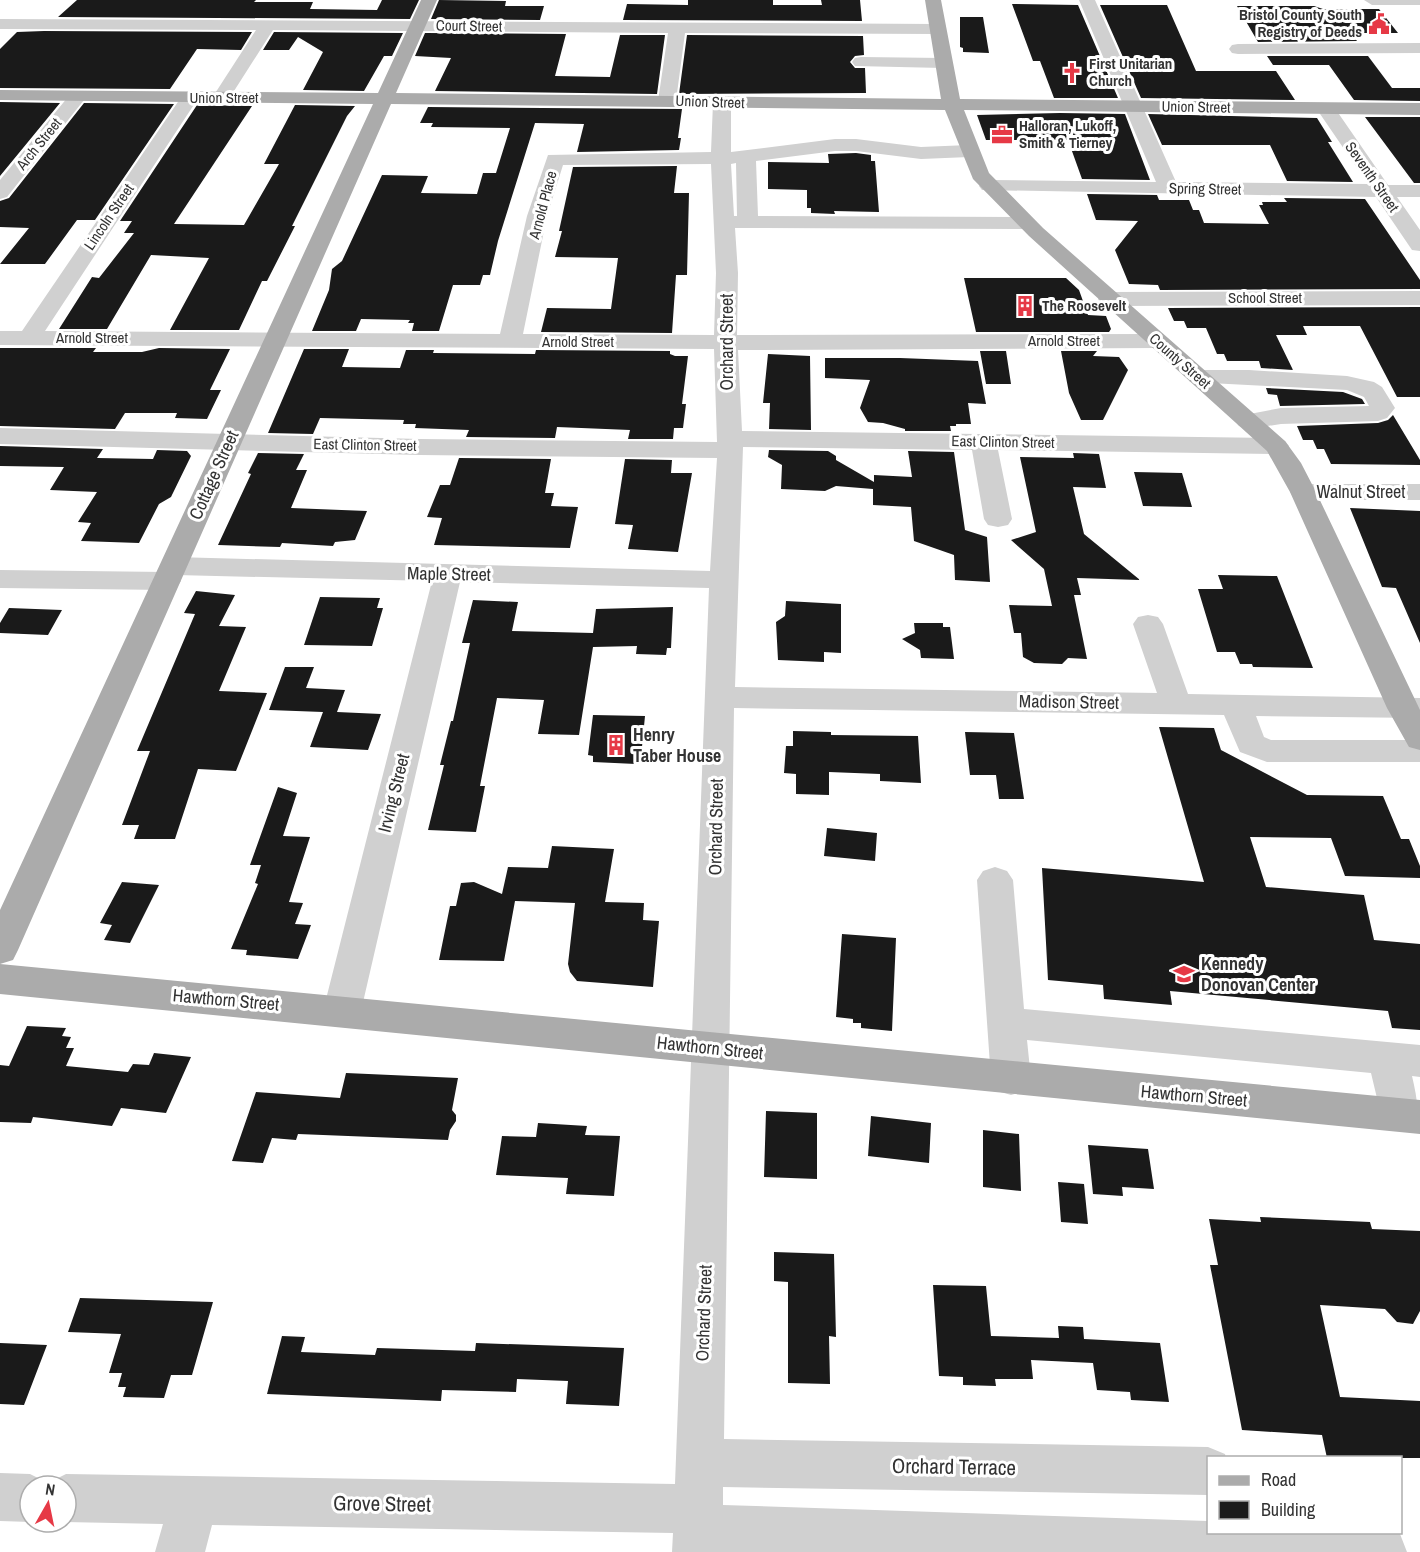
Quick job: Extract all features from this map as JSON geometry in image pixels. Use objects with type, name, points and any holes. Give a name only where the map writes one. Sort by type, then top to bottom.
[{"type":"main road","name":"Cottage Street","points":[[0,950],[429,0]]},
{"type":"main road","name":"County Street","points":[[933,0],[943,63],[953,105],[980,175],[1026,223],[1155,341],[1276,446],[1303,492],[1411,708],[1420,739]]},
{"type":"main road","name":"Union Street","points":[[0,95],[1420,109]]},
{"type":"main road","name":"Hawthorn Street","points":[[0,979],[1411,1116]]},
{"type":"street","points":[[1087,0],[1169,188]]},
{"type":"street","points":[[1372,0],[1420,0]]},
{"type":"street","points":[[557,27],[566,7]]},
{"type":"street","points":[[0,24],[18,8]]},
{"type":"street","points":[[168,25],[180,8]]},
{"type":"street","name":"Court Street","points":[[0,24],[937,29]]},
{"type":"street","points":[[220,98],[268,25]]},
{"type":"street","points":[[667,101],[677,28]]},
{"type":"street","points":[[1238,49],[1420,48]]},
{"type":"street","points":[[861,62],[943,63]]},
{"type":"street","name":"Arch Street","points":[[0,193],[78,96]]},
{"type":"street","name":"Lincoln Street","points":[[29,338],[190,97]]},
{"type":"street","name":"Orchard Street","points":[[698,1513],[719,697],[730,445],[726,335],[727,273],[736,222],[733,158],[722,103]]},
{"type":"street","name":"Seventh Street","points":[[1325,108],[1420,245]]},
{"type":"street","points":[[733,158],[835,145],[856,145],[921,153],[969,151]]},
{"type":"street","name":"Arnold Place","points":[[510,342],[537,216],[555,159],[733,158]]},
{"type":"street","name":"Spring Street","points":[[989,186],[1420,191]]},
{"type":"street","points":[[736,222],[1026,223]]},
{"type":"street","name":"School Street","points":[[1110,299],[1420,298]]},
{"type":"street","name":"Arnold Street","points":[[0,338],[510,342],[726,335],[829,343],[1155,341]]},
{"type":"street","points":[[1199,377],[1347,383],[1365,387],[1374,392],[1383,408],[1378,413],[1281,416],[1248,421]]},
{"type":"street","name":"East Clinton Street","points":[[0,436],[229,442],[730,445],[983,442],[1276,446]]},
{"type":"street","points":[[983,442],[998,519]]},
{"type":"street","name":"Walnut Street","points":[[1303,492],[1420,492]]},
{"type":"street","name":"Maple Street","points":[[0,579],[170,574],[448,574],[724,580]]},
{"type":"street","name":"Irving Street","points":[[342,1011],[448,574]]},
{"type":"street","points":[[1148,624],[1176,704]]},
{"type":"street","name":"Madison Street","points":[[719,697],[1411,708]]},
{"type":"street","points":[[1236,705],[1251,744],[1268,751],[1420,751]]},
{"type":"street","points":[[995,880],[1011,1078]]},
{"type":"street","points":[[1006,1023],[1404,1060],[1411,1116]]},
{"type":"street","name":"Orchard Terrace","points":[[698,1513],[1207,1472]]},
{"type":"street","points":[[0,1497],[18,1498]]},
{"type":"street","name":"Grove Street","points":[[78,1498],[698,1513]]},
{"type":"street","points":[[180,1552],[194,1501]]},
{"type":"street","points":[[698,1513],[1140,1548],[1382,1552]]},
{"type":"building","points":[[77,0],[256,0],[254,2],[313,2],[310,9],[377,10],[382,0],[419,0],[410,19],[58,17]]},
{"type":"building","points":[[439,0],[506,1],[505,6],[544,6],[540,20],[431,19]]},
{"type":"building","points":[[688,0],[773,0],[773,5],[822,5],[821,0],[860,0],[862,21],[623,20],[627,4],[688,5]]},
{"type":"building","points":[[1012,4],[1078,5],[1118,98],[1054,98],[1040,61],[1033,61]]},
{"type":"building","points":[[1100,5],[1167,5],[1196,71],[1276,71],[1295,100],[1141,98]]},
{"type":"building","points":[[1237,6],[1379,9],[1398,33],[1351,33],[1357,41],[1258,42]]},
{"type":"building","points":[[960,17],[983,17],[989,53],[963,52],[963,48],[960,47]]},
{"type":"building","points":[[17,32],[252,32],[241,50],[197,49],[170,89],[0,88],[0,49]]},
{"type":"building","points":[[274,32],[403,33],[392,56],[384,56],[364,91],[303,90],[323,52],[298,37],[289,50],[263,50]]},
{"type":"building","points":[[425,33],[566,34],[555,76],[610,77],[620,35],[665,35],[657,94],[435,91],[451,58],[415,56]]},
{"type":"building","points":[[687,35],[863,36],[864,55],[855,56],[850,62],[855,68],[865,68],[866,93],[679,94]]},
{"type":"building","points":[[1267,56],[1368,56],[1392,88],[1420,88],[1420,101],[1354,100],[1329,65],[1273,65]]},
{"type":"building","points":[[0,102],[60,103],[0,176]]},
{"type":"building","points":[[84,103],[174,104],[95,220],[77,220],[45,264],[0,264],[29,228],[0,227],[0,201],[9,198]]},
{"type":"building","points":[[197,105],[252,106],[174,224],[244,225],[279,164],[264,164],[295,105],[355,106],[347,116],[292,226],[295,226],[267,281],[262,281],[239,330],[170,330],[209,258],[151,255],[107,329],[59,329],[92,277],[99,278],[134,233],[124,233],[132,221],[120,221]]},
{"type":"building","points":[[428,107],[682,109],[678,138],[681,138],[679,150],[577,152],[584,124],[535,123],[498,241],[490,275],[483,275],[480,285],[453,285],[439,331],[412,331],[414,323],[408,323],[410,320],[361,319],[356,331],[312,331],[329,290],[332,269],[342,261],[382,175],[428,176],[421,193],[477,194],[483,173],[496,173],[510,128],[431,127],[433,123],[420,123]]},
{"type":"building","points":[[1125,114],[1150,180],[1082,179],[1068,140],[986,140],[977,115]]},
{"type":"building","points":[[1148,114],[1317,118],[1332,142],[1328,142],[1353,182],[1287,181],[1270,145],[1162,145]]},
{"type":"building","points":[[1365,117],[1420,117],[1420,183],[1414,183]]},
{"type":"building","points":[[828,154],[871,155],[871,161],[875,161],[879,212],[811,213],[811,208],[807,208],[807,190],[768,189],[768,162],[829,163]]},
{"type":"building","points":[[677,166],[674,193],[689,193],[687,275],[676,275],[672,333],[541,332],[547,308],[611,309],[618,258],[555,257],[573,167]]},
{"type":"building","points":[[1087,194],[1157,195],[1159,200],[1189,200],[1193,210],[1199,210],[1204,223],[1269,224],[1259,205],[1263,205],[1262,202],[1287,202],[1284,198],[1365,199],[1420,280],[1420,289],[1160,290],[1158,285],[1129,284],[1115,250],[1138,221],[1096,220]]},
{"type":"building","name":"The Roosevelt","points":[[964,278],[1066,278],[1079,290],[1088,315],[1106,316],[1111,329],[1109,332],[976,332]]},
{"type":"building","points":[[1420,307],[1420,397],[1397,397],[1360,326],[1303,326],[1307,335],[1276,335],[1293,370],[1261,368],[1259,361],[1227,361],[1224,354],[1217,354],[1206,328],[1187,328],[1184,321],[1174,321],[1168,308]]},
{"type":"building","points":[[0,348],[96,348],[93,352],[142,352],[159,348],[230,349],[210,390],[221,390],[207,419],[175,418],[177,413],[125,413],[115,429],[0,426]]},
{"type":"building","points":[[304,349],[349,349],[342,367],[400,368],[406,350],[434,350],[433,353],[535,354],[536,350],[670,351],[670,354],[675,356],[688,356],[682,404],[686,404],[683,428],[674,428],[673,439],[628,439],[630,430],[557,427],[555,438],[466,437],[469,430],[415,428],[416,424],[403,424],[404,420],[320,418],[313,434],[268,433]]},
{"type":"building","points":[[980,351],[1006,351],[1011,384],[986,384]]},
{"type":"building","points":[[1061,351],[1097,351],[1093,356],[1119,357],[1128,370],[1103,420],[1081,420],[1069,393]]},
{"type":"building","points":[[768,354],[810,356],[811,430],[769,429],[770,403],[763,403]]},
{"type":"building","points":[[825,358],[978,361],[986,404],[968,403],[971,424],[950,426],[951,431],[905,431],[905,429],[883,423],[868,422],[860,408],[870,380],[825,378]]},
{"type":"building","points":[[1266,388],[1343,392],[1362,399],[1365,404],[1280,406],[1277,395],[1268,394]]},
{"type":"building","points":[[1393,415],[1420,460],[1420,465],[1331,464],[1324,449],[1317,449],[1313,440],[1303,440],[1297,426],[1378,423],[1388,420]]},
{"type":"building","points":[[0,446],[103,449],[97,458],[153,459],[157,450],[187,451],[191,456],[171,497],[159,504],[139,543],[81,541],[91,523],[78,522],[97,492],[50,490],[64,467],[0,466]]},
{"type":"building","points":[[769,450],[828,451],[836,456],[836,460],[874,482],[874,475],[912,477],[908,451],[954,452],[965,530],[987,537],[990,582],[955,580],[954,555],[914,541],[911,507],[873,505],[873,489],[836,486],[825,491],[781,489],[782,465],[768,457]]},
{"type":"building","points":[[258,453],[304,454],[296,470],[307,470],[291,508],[367,511],[355,540],[335,542],[333,546],[282,543],[280,547],[218,545],[251,474],[248,473]]},
{"type":"building","points":[[1073,453],[1099,454],[1106,488],[1073,487],[1084,534],[1140,580],[1077,578],[1081,595],[1074,595],[1087,659],[1068,658],[1062,664],[1034,663],[1023,657],[1021,633],[1014,633],[1009,605],[1052,606],[1044,569],[1011,540],[1036,532],[1020,457],[1074,458]]},
{"type":"building","points":[[459,458],[551,459],[545,493],[554,493],[551,506],[578,507],[570,548],[434,545],[442,518],[427,517],[440,485],[450,485]]},
{"type":"building","points":[[625,459],[672,460],[671,473],[692,473],[678,552],[628,549],[633,525],[615,524]]},
{"type":"building","points":[[1134,472],[1182,473],[1192,507],[1143,506]]},
{"type":"building","points":[[1350,508],[1420,511],[1420,643],[1396,588],[1382,587]]},
{"type":"building","points":[[1218,575],[1277,576],[1313,668],[1253,667],[1252,664],[1240,664],[1235,652],[1217,652],[1198,589],[1223,589]]},
{"type":"building","points":[[196,591],[235,595],[219,626],[246,627],[219,691],[267,693],[236,771],[198,769],[175,839],[134,839],[139,825],[122,825],[150,751],[137,751],[195,614],[184,613]]},
{"type":"building","points":[[320,597],[380,598],[377,608],[383,608],[372,646],[304,645]]},
{"type":"building","points":[[473,600],[518,602],[512,631],[593,633],[596,609],[673,607],[671,648],[667,648],[666,655],[636,654],[637,646],[593,647],[579,735],[538,734],[544,700],[497,698],[480,786],[485,786],[476,832],[428,830],[444,765],[440,765],[451,721],[453,721],[470,643],[462,643]]},
{"type":"building","points":[[786,601],[841,604],[841,653],[824,652],[824,662],[778,660],[776,622],[785,616]]},
{"type":"building","points":[[9,608],[62,610],[48,635],[0,633],[0,623]]},
{"type":"building","points":[[914,623],[943,623],[943,627],[950,627],[954,659],[921,658],[920,650],[902,639],[915,633]]},
{"type":"building","points":[[285,667],[314,667],[306,688],[345,690],[337,712],[381,714],[368,750],[310,747],[323,712],[269,710]]},
{"type":"building","name":"Henry Taber House","points":[[593,715],[645,716],[641,757],[637,757],[636,764],[593,762],[593,756],[588,755]]},
{"type":"building","points":[[1159,727],[1214,728],[1221,750],[1307,795],[1383,796],[1401,839],[1409,839],[1420,866],[1420,878],[1345,876],[1331,838],[1250,837],[1266,887],[1364,895],[1374,940],[1420,944],[1420,1030],[1392,1028],[1388,1011],[1170,991],[1172,1005],[1104,999],[1103,985],[1048,980],[1042,868],[1204,882]]},
{"type":"building","points":[[793,731],[831,732],[831,735],[918,736],[921,783],[880,781],[880,774],[829,772],[829,795],[796,794],[796,774],[784,773],[786,746],[793,746]]},
{"type":"building","points":[[965,732],[1014,733],[1024,799],[999,799],[996,775],[970,775]]},
{"type":"building","points":[[278,787],[297,793],[283,836],[310,837],[289,902],[303,903],[295,924],[311,925],[298,959],[246,955],[247,950],[231,949],[258,884],[255,883],[261,865],[250,865]]},
{"type":"building","points":[[827,828],[877,833],[875,861],[824,856]]},
{"type":"building","points":[[552,846],[614,849],[605,902],[644,903],[643,920],[659,921],[653,987],[577,981],[570,972],[568,964],[575,903],[515,901],[504,961],[439,960],[450,906],[456,906],[461,883],[474,882],[502,894],[508,867],[548,868]]},
{"type":"building","points":[[122,882],[159,885],[130,943],[104,940],[112,925],[100,923]]},
{"type":"building","points":[[842,934],[896,938],[892,1031],[861,1028],[861,1023],[853,1023],[853,1019],[836,1017]]},
{"type":"building","points":[[27,1026],[66,1028],[62,1036],[71,1037],[66,1048],[74,1048],[66,1066],[128,1072],[133,1064],[149,1065],[154,1053],[191,1057],[166,1113],[121,1108],[112,1126],[33,1117],[31,1123],[0,1122],[0,1065],[9,1066]]},
{"type":"building","points":[[346,1073],[458,1078],[452,1110],[456,1115],[456,1121],[450,1130],[448,1140],[298,1134],[296,1140],[272,1138],[263,1163],[232,1161],[256,1092],[340,1098]]},
{"type":"building","points":[[766,1111],[817,1113],[817,1179],[764,1177]]},
{"type":"building","points":[[871,1116],[931,1123],[929,1163],[868,1156]]},
{"type":"building","points":[[538,1123],[587,1126],[585,1135],[620,1136],[614,1196],[566,1194],[568,1178],[496,1175],[502,1136],[536,1137]]},
{"type":"building","points":[[983,1130],[1019,1134],[1021,1191],[983,1187]]},
{"type":"building","points":[[1088,1145],[1148,1149],[1154,1189],[1122,1187],[1123,1196],[1093,1194]]},
{"type":"building","points":[[1058,1182],[1084,1184],[1088,1224],[1061,1222]]},
{"type":"building","points":[[1260,1217],[1370,1222],[1372,1229],[1420,1231],[1420,1311],[1413,1324],[1397,1322],[1385,1309],[1320,1305],[1340,1397],[1420,1401],[1420,1458],[1327,1456],[1322,1435],[1242,1430],[1210,1265],[1218,1265],[1209,1219],[1261,1222]]},
{"type":"building","points":[[774,1252],[834,1254],[836,1337],[829,1336],[830,1384],[788,1383],[788,1282],[774,1281]]},
{"type":"building","points":[[933,1285],[986,1286],[991,1336],[1059,1338],[1058,1326],[1083,1327],[1084,1339],[1160,1343],[1169,1402],[1131,1400],[1130,1392],[1097,1390],[1093,1363],[1031,1360],[1033,1379],[995,1379],[996,1386],[963,1385],[963,1377],[939,1376]]},
{"type":"building","points":[[80,1298],[213,1302],[192,1375],[171,1375],[164,1398],[123,1397],[126,1387],[118,1387],[122,1373],[109,1373],[121,1334],[68,1332]]},
{"type":"building","points":[[282,1336],[305,1337],[301,1352],[375,1355],[377,1348],[475,1351],[476,1343],[624,1348],[619,1406],[566,1404],[568,1381],[517,1379],[516,1392],[442,1390],[441,1401],[267,1394]]},
{"type":"building","points":[[0,1343],[47,1345],[24,1405],[0,1404]]},
{"type":"place","name":"Bristol County South Registry of Deeds","points":[[1379,24]]},
{"type":"place","name":"First Unitarian Church","points":[[1072,73]]},
{"type":"place","name":"Halloran, Lukoff, Smith & Tierney","points":[[1002,135]]},
{"type":"place","name":"The Roosevelt","points":[[1025,306]]},
{"type":"place","name":"Henry Taber House","points":[[616,745]]},
{"type":"place","name":"Kennedy Donovan Center","points":[[1184,974]]}]
